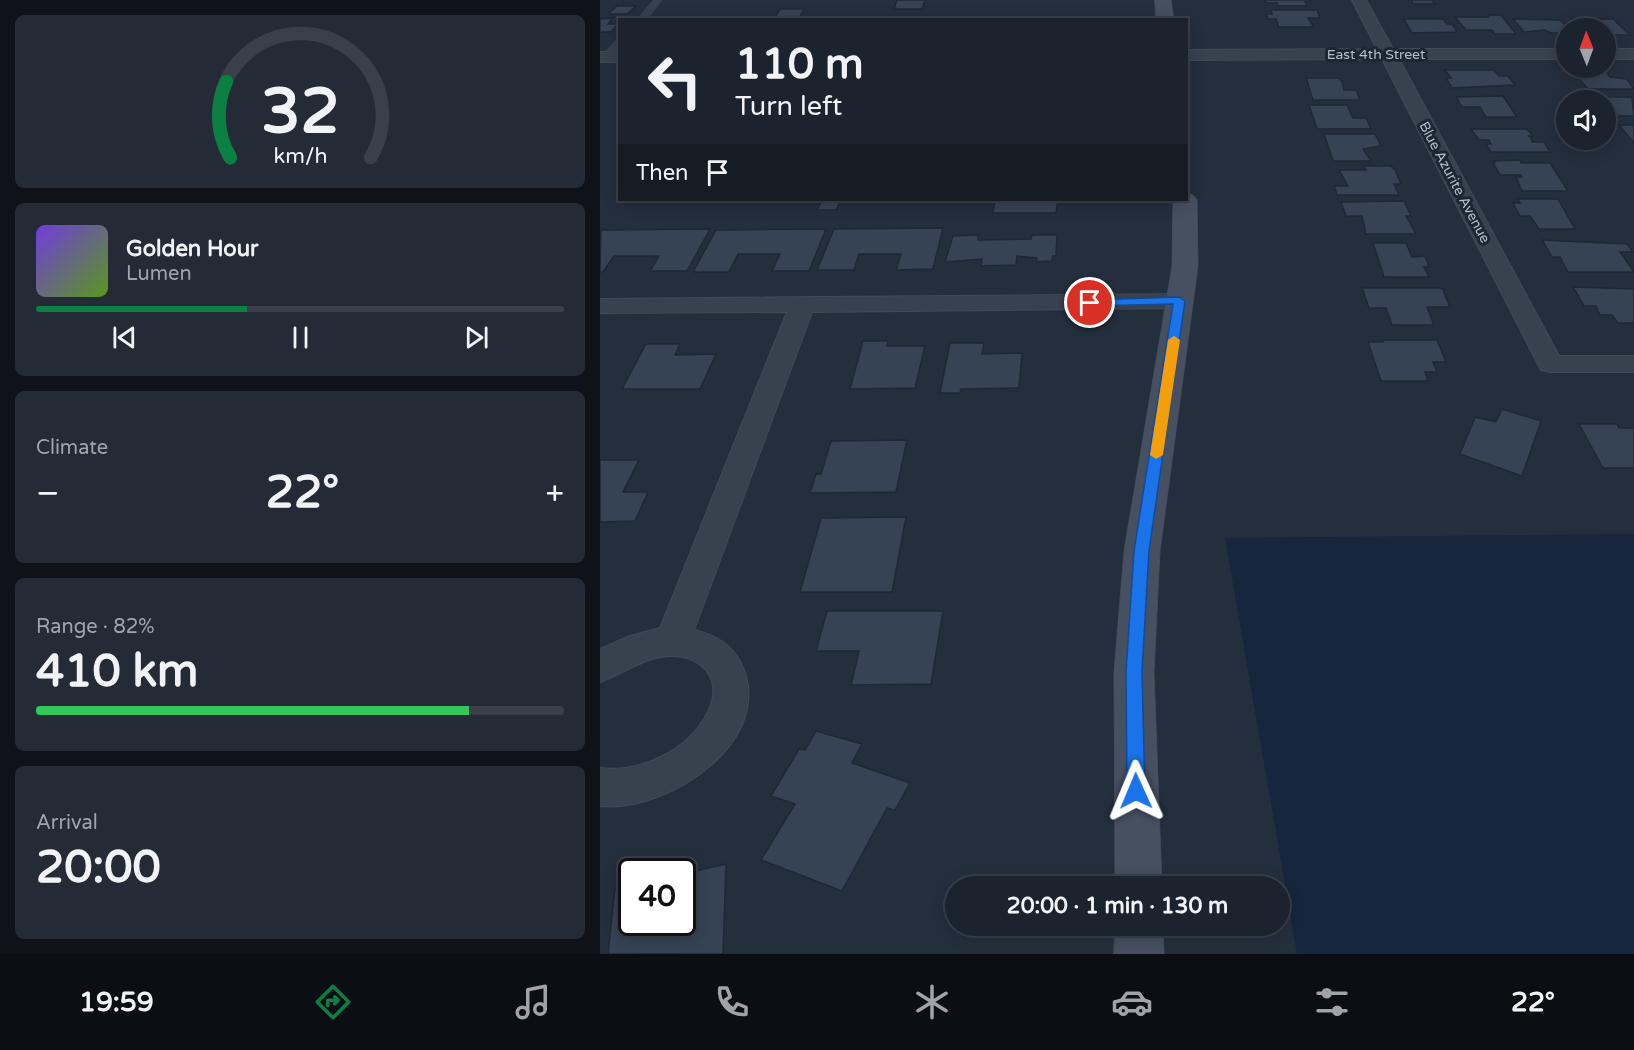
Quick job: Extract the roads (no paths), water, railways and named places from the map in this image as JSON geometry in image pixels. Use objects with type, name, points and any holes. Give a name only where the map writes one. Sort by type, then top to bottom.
[{"type":"street","points":[[1163,0],[1165,18]]},
{"type":"street","name":"Blue Azurite Avenue","points":[[1359,0],[1550,364],[1634,364]]},
{"type":"street","name":"East 4th Street","points":[[1188,55],[1556,54]]},
{"type":"street","points":[[1616,54],[1634,54]]},
{"type":"street","points":[[1138,876],[1134,672],[1142,551],[1185,266],[1185,201]]},
{"type":"street","points":[[600,306],[1179,301]]},
{"type":"street","points":[[672,642],[802,305]]},
{"type":"street","points":[[600,666],[640,646],[672,642],[686,643],[711,652],[726,669],[731,693],[724,720],[704,748],[675,770],[640,785],[600,787]]},
{"type":"street","points":[[1139,936],[1139,954]]},
{"type":"lane","points":[[642,18],[658,0]]},
{"type":"lane","points":[[608,57],[618,44]]},
{"type":"water","points":[[1634,534],[1634,954],[1297,954],[1290,914],[1290,876],[1284,876],[1225,538]]}]
